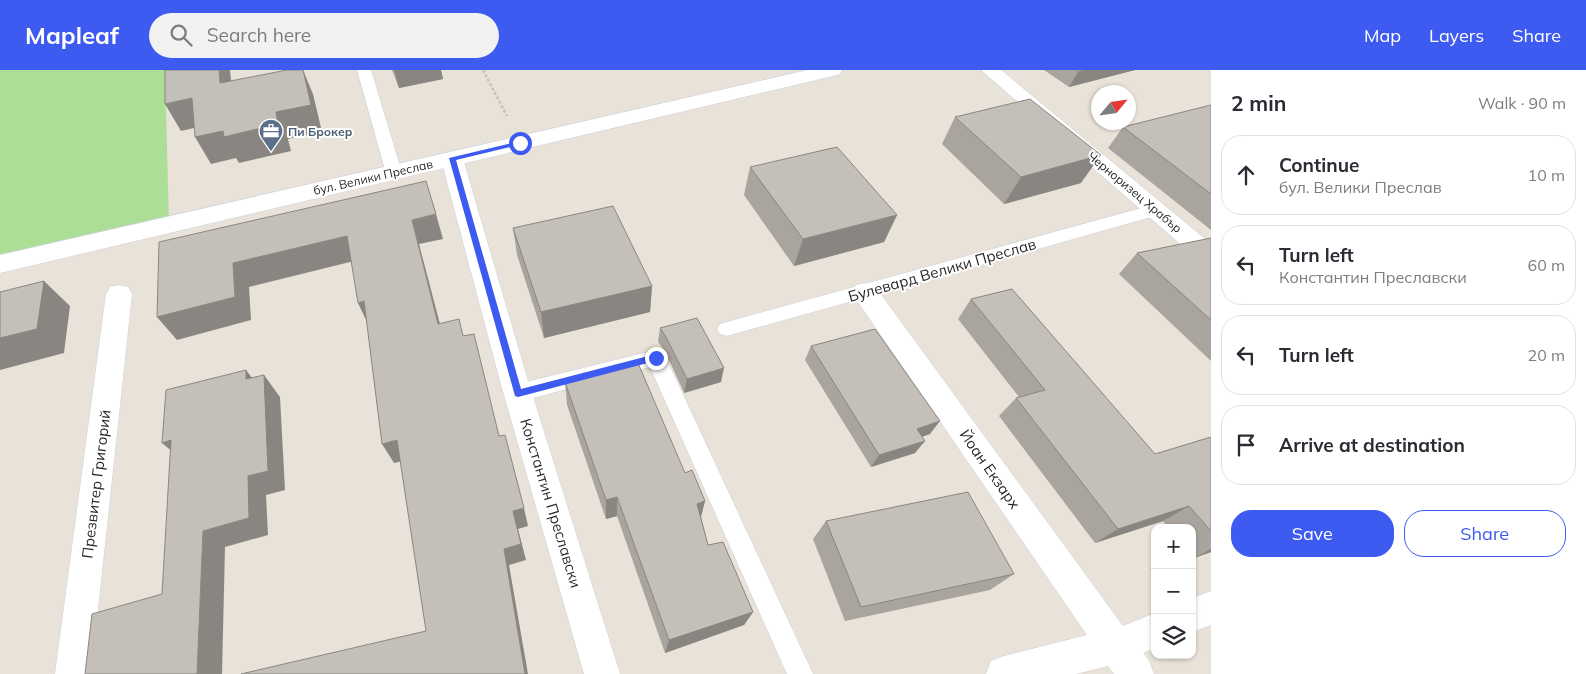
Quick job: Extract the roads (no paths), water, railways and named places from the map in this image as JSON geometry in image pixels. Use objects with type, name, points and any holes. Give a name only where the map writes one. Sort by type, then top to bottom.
[{"type":"street","name":"бул. Велики Преслав","points":[[0,264],[833,70]]},
{"type":"street","name":"Черноризец Храбър","points":[[990,70],[1211,257]]},
{"type":"street","name":"Константин Преславски","points":[[452,158],[518,393],[602,674]]},
{"type":"street","name":"Йоан Екзарх","points":[[865,292],[1136,674]]},
{"type":"street","name":"Презвитер Григорий","points":[[74,674],[119,294]]},
{"type":"street","points":[[1195,614],[1211,608]]},
{"type":"street","points":[[1004,674],[1116,646],[1151,632]]},
{"type":"lane","points":[[364,70],[394,173]]},
{"type":"lane","name":"Булевард Велики Преслав","points":[[727,329],[1156,210]]},
{"type":"lane","points":[[518,393],[656,358],[800,674]]},
{"type":"place","name":"Пи Брокер","points":[[271,152]]}]
